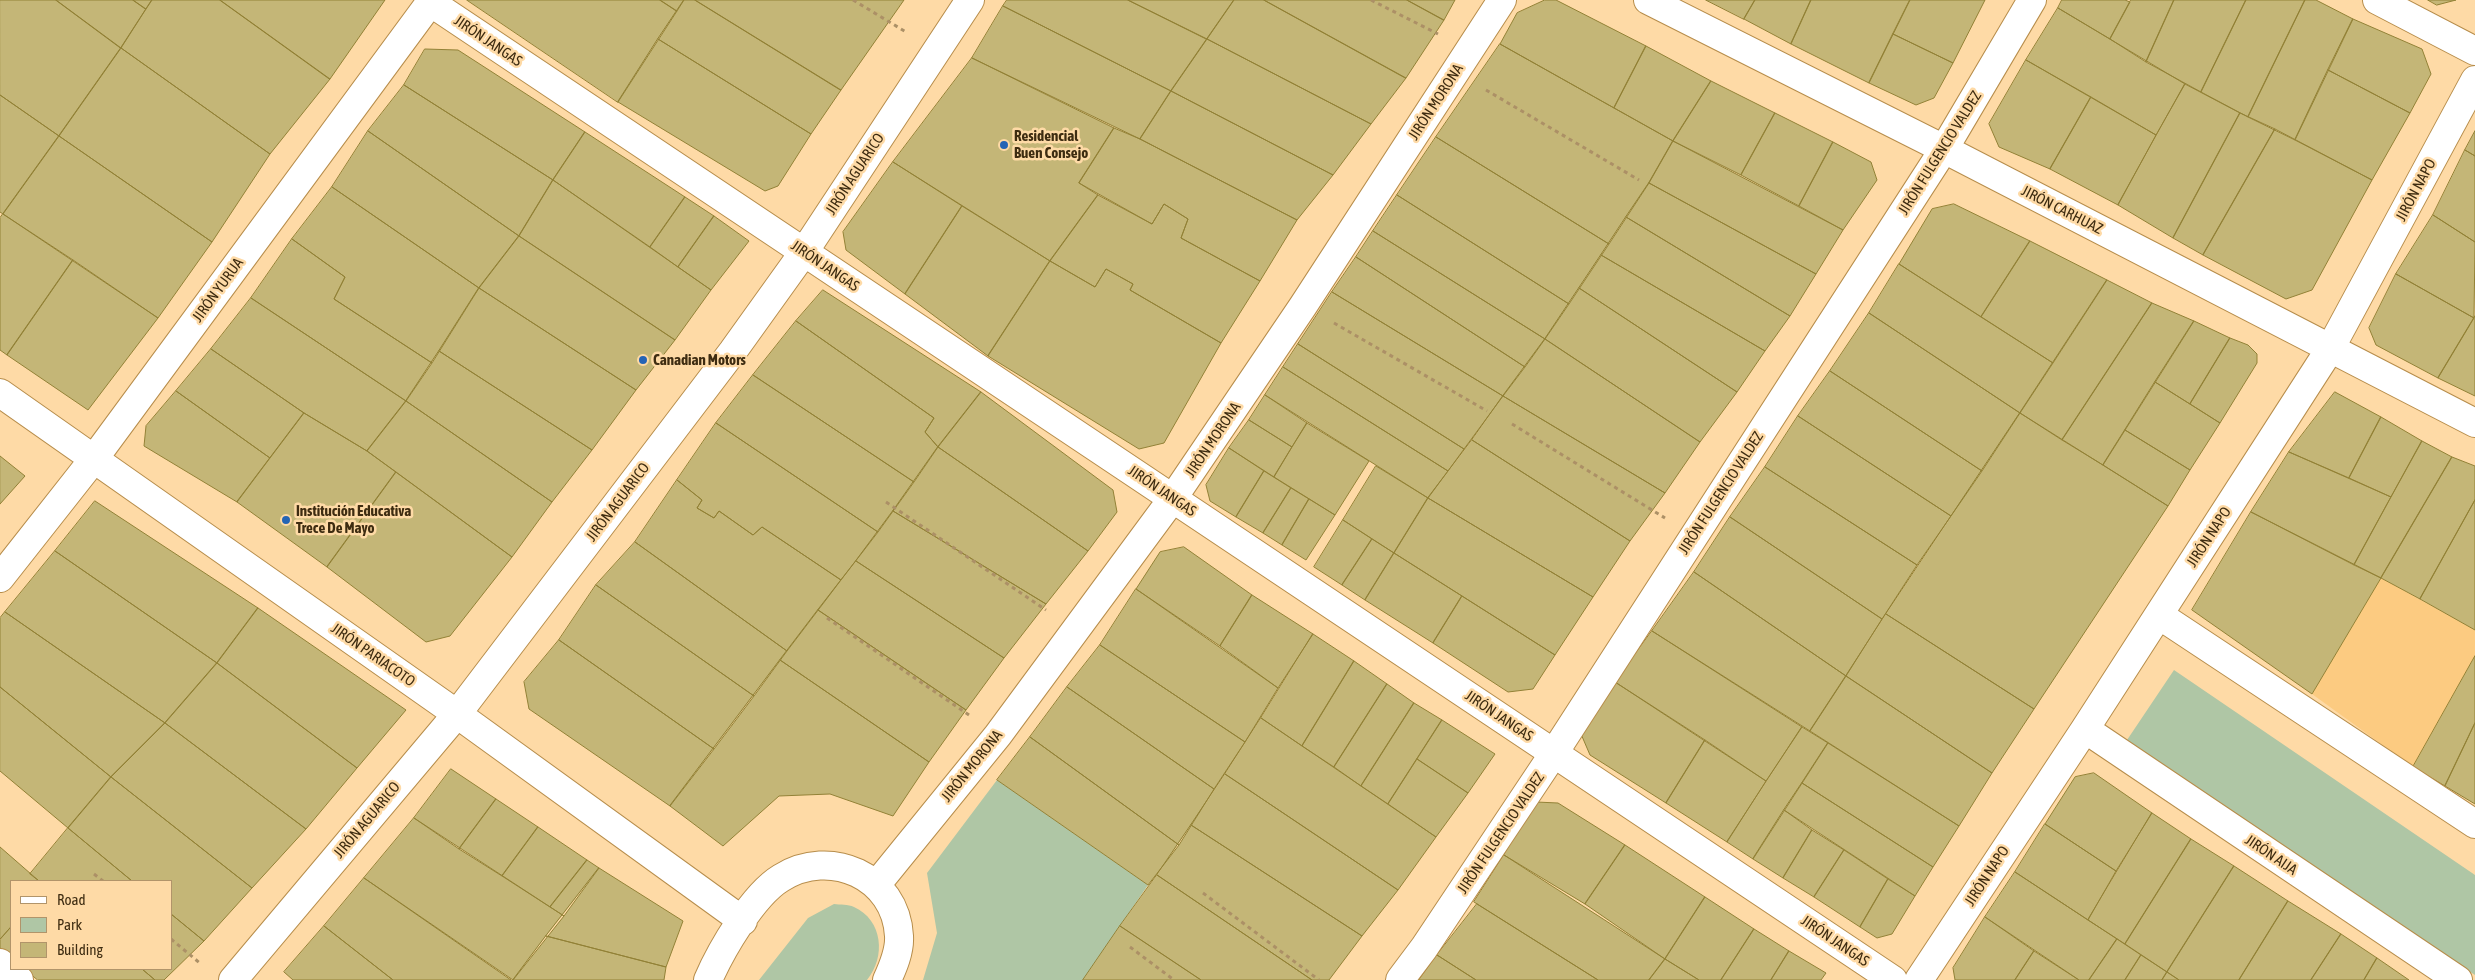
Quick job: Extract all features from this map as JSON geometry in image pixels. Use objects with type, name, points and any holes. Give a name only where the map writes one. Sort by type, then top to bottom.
[{"type":"street","name":"JIRÓN AGUARICO","points":[[233,980],[457,714],[733,351],[804,252],[970,0]]},
{"type":"street","name":"JIRÓN MORONA","points":[[877,884],[998,734],[1173,498],[1303,306],[1502,0]]},
{"type":"street","name":"JIRÓN CARHUAZ","points":[[1648,0],[1944,149],[2475,423]]},
{"type":"street","name":"JIRÓN FULGENCIO VALDEZ","points":[[1400,980],[1424,948],[1554,753],[1944,149],[2032,0]]},
{"type":"street","points":[[2377,0],[2475,51]]},
{"type":"street","name":"JIRÓN JANGAS","points":[[431,1],[1893,980]]},
{"type":"street","name":"JIRÓN YURUA","points":[[0,578],[93,460],[431,1]]},
{"type":"street","name":"JIRÓN NAPO","points":[[1919,980],[2159,615],[2330,349],[2475,80]]},
{"type":"street","name":"JIRÓN PARIACOTO","points":[[0,394],[457,714],[743,921]]},
{"type":"street","points":[[2159,615],[2475,824]]},
{"type":"street","name":"JIRÓN AIJA","points":[[2084,729],[2458,980]]},
{"type":"street","points":[[708,980],[715,964],[760,896],[780,878],[803,868],[830,866],[855,870],[877,884],[893,909],[899,937],[894,964],[887,980]]},
{"type":"street","points":[[0,963],[20,980]]},
{"type":"path","points":[[853,0],[935,51]]},
{"type":"path","points":[[1371,0],[1638,180]]},
{"type":"path","points":[[1303,306],[1487,411]]},
{"type":"path","points":[[1512,424],[1693,535]]},
{"type":"path","points":[[886,502],[1076,630]]},
{"type":"path","points":[[827,618],[998,734]]},
{"type":"path","points":[[94,874],[102,880]]},
{"type":"path","points":[[1202,893],[1319,980]]},
{"type":"path","points":[[172,940],[206,968]]},
{"type":"path","points":[[1130,947],[1174,980]]},
{"type":"shaded area","points":[[2381,578],[2475,630],[2475,656],[2413,767],[2312,694]]},
{"type":"green space","points":[[2174,670],[2475,875],[2475,975],[2125,743]]},
{"type":"green space","points":[[997,780],[1148,885],[1083,980],[923,980],[937,933],[927,873]]},
{"type":"green space","points":[[834,904],[852,906],[864,913],[876,930],[879,950],[873,971],[867,980],[759,980],[808,918]]},
{"type":"building","points":[[0,0],[56,0],[121,48],[59,136],[0,95]]},
{"type":"building","points":[[56,0],[133,0],[146,9],[121,48]]},
{"type":"building","points":[[133,0],[152,0],[146,9]]},
{"type":"building","points":[[152,0],[220,0],[330,79],[270,154],[121,48]]},
{"type":"building","points":[[220,0],[385,0],[330,79]]},
{"type":"building","points":[[467,0],[660,0],[677,11],[618,102]]},
{"type":"building","points":[[660,0],[684,0],[677,11]]},
{"type":"building","points":[[684,0],[695,0],[841,90],[811,134],[658,39]]},
{"type":"building","points":[[695,0],[904,0],[841,90]]},
{"type":"building","points":[[1007,0],[1128,0],[1207,39],[1171,91],[1003,6]]},
{"type":"building","points":[[1128,0],[1234,0],[1207,39]]},
{"type":"building","points":[[1234,0],[1264,0],[1406,78],[1371,124],[1207,39]]},
{"type":"building","points":[[1264,0],[1407,0],[1444,20],[1406,78]]},
{"type":"building","points":[[1407,0],[1455,0],[1444,20]]},
{"type":"building","points":[[1545,0],[1556,0],[1646,46],[1614,108],[1500,44],[1517,13]]},
{"type":"building","points":[[1706,0],[1755,0],[1744,19]]},
{"type":"building","points":[[1755,0],[1811,0],[1791,44],[1744,19]]},
{"type":"building","points":[[1811,0],[1910,0],[1869,83],[1791,44]]},
{"type":"building","points":[[1910,0],[1985,0],[1953,63],[1893,34]]},
{"type":"building","points":[[2062,0],[2125,0],[2130,2],[2110,39],[2058,8]]},
{"type":"building","points":[[2131,0],[2174,0],[2146,62],[2110,39]]},
{"type":"building","points":[[2174,0],[2246,0],[2201,92],[2146,62]]},
{"type":"building","points":[[2246,0],[2305,0],[2248,117],[2201,92]]},
{"type":"building","points":[[2305,0],[2316,0],[2353,19],[2295,140],[2248,117]]},
{"type":"building","points":[[2428,0],[2456,0],[2437,5]]},
{"type":"building","points":[[1003,6],[1171,91],[1140,139],[972,58]]},
{"type":"building","points":[[2058,8],[2185,84],[2156,135],[2026,60]]},
{"type":"building","points":[[2353,19],[2422,49],[2431,74],[2410,113],[2328,70]]},
{"type":"building","points":[[1893,34],[1953,63],[1934,98],[1916,105],[1869,83]]},
{"type":"building","points":[[658,39],[811,134],[778,186],[765,191],[618,102]]},
{"type":"building","points":[[1207,39],[1371,124],[1333,175],[1171,91]]},
{"type":"building","points":[[1500,44],[1673,141],[1649,183],[1609,244],[1436,137]]},
{"type":"building","points":[[1646,46],[1711,81],[1673,141],[1614,108]]},
{"type":"building","points":[[121,48],[270,154],[212,242],[59,136]]},
{"type":"building","points":[[425,49],[458,50],[585,132],[553,180],[404,85]]},
{"type":"building","name":"Residencial Buen Consejo","points":[[972,58],[1114,128],[1079,183],[1098,195],[1050,261],[893,162]]},
{"type":"building","points":[[2026,60],[2091,97],[2050,169],[1999,147],[1989,124]]},
{"type":"building","points":[[2328,70],[2410,113],[2372,180],[2295,140]]},
{"type":"building","points":[[1711,81],[1775,113],[1741,175],[1673,141]]},
{"type":"building","points":[[2185,84],[2240,113],[2173,238],[2118,205]]},
{"type":"building","points":[[404,85],[553,180],[519,236],[368,131]]},
{"type":"building","points":[[1171,91],[1333,175],[1297,220],[1140,139]]},
{"type":"building","points":[[0,95],[59,136],[3,214],[0,212]]},
{"type":"building","points":[[2091,97],[2156,135],[2118,205],[2050,169]]},
{"type":"building","points":[[1775,113],[1833,142],[1799,206],[1741,175]]},
{"type":"building","points":[[2240,113],[2275,129],[2203,255],[2173,238]]},
{"type":"building","points":[[1114,128],[1140,139],[1297,220],[1260,281],[1181,238],[1188,219],[1164,204],[1152,224],[1079,183]]},
{"type":"building","points":[[2275,129],[2372,180],[2312,290],[2286,299],[2203,255]]},
{"type":"building","points":[[368,131],[519,236],[479,288],[332,187]]},
{"type":"building","points":[[2475,131],[2475,156],[2465,150]]},
{"type":"building","points":[[585,132],[685,197],[650,247],[553,180]]},
{"type":"building","points":[[59,136],[212,242],[158,318],[3,214]]},
{"type":"building","points":[[1436,137],[1609,244],[1569,304],[1397,195]]},
{"type":"building","points":[[1673,141],[1843,230],[1816,274],[1649,183]]},
{"type":"building","points":[[1833,142],[1871,162],[1877,180],[1843,230],[1799,206]]},
{"type":"building","points":[[2465,150],[2475,156],[2475,242],[2433,215]]},
{"type":"building","points":[[893,162],[962,206],[905,294],[846,250],[843,232]]},
{"type":"building","points":[[553,180],[711,290],[675,340],[519,236]]},
{"type":"building","points":[[1649,183],[1816,274],[1790,316],[1626,217]]},
{"type":"building","points":[[332,187],[479,288],[432,363],[334,299],[345,277],[292,239]]},
{"type":"building","points":[[1098,195],[1152,224],[1164,204],[1188,219],[1181,238],[1260,281],[1221,343],[1130,290],[1133,284],[1106,269],[1095,287],[1050,261]]},
{"type":"building","points":[[1397,195],[1569,304],[1545,339],[1373,231]]},
{"type":"building","points":[[685,197],[714,216],[678,267],[650,247]]},
{"type":"building","points":[[1954,204],[2030,241],[1981,317],[1899,264],[1932,209]]},
{"type":"building","points":[[962,206],[1050,261],[988,356],[905,294]]},
{"type":"building","points":[[3,214],[73,260],[7,355],[0,350],[0,218]]},
{"type":"building","points":[[2433,215],[2475,242],[2474,318],[2396,274]]},
{"type":"building","points":[[714,216],[749,241],[711,290],[678,267]]},
{"type":"building","points":[[1626,217],[1790,316],[1765,351],[1601,255]]},
{"type":"building","points":[[1373,231],[1545,339],[1525,367],[1356,257]]},
{"type":"building","points":[[519,236],[675,340],[636,390],[479,288]]},
{"type":"building","points":[[292,239],[345,277],[334,299],[432,363],[406,401],[251,298]]},
{"type":"building","points":[[2030,241],[2107,280],[2053,363],[1981,317]]},
{"type":"building","points":[[1601,255],[1765,351],[1737,392],[1579,288]]},
{"type":"building","points":[[1356,257],[1525,367],[1503,396],[1332,292]]},
{"type":"building","points":[[73,260],[158,318],[88,410],[7,355]]},
{"type":"building","points":[[1050,261],[1095,287],[1106,269],[1133,284],[1130,290],[1221,343],[1164,443],[1139,449],[988,356]]},
{"type":"building","points":[[1899,264],[2053,363],[2020,413],[1869,313]]},
{"type":"building","points":[[2396,274],[2474,318],[2438,378],[2376,345],[2369,328]]},
{"type":"building","points":[[2107,280],[2152,303],[2062,440],[2020,413]]},
{"type":"building","points":[[479,288],[636,390],[592,450],[439,351]]},
{"type":"building","points":[[1579,288],[1737,392],[1700,442],[1545,339]]},
{"type":"building","points":[[823,290],[981,392],[938,447],[925,432],[934,418],[796,321]]},
{"type":"building","points":[[1332,292],[1503,396],[1464,449],[1298,344]]},
{"type":"building","points":[[251,298],[406,401],[367,451],[304,413],[211,349]]},
{"type":"building","points":[[2152,303],[2194,321],[2103,465],[2062,440]]},
{"type":"building","points":[[1869,313],[2020,413],[1982,471],[1830,371]]},
{"type":"building","points":[[2475,316],[2475,396],[2438,378]]},
{"type":"building","points":[[796,321],[934,418],[925,432],[938,447],[914,482],[753,375]]},
{"type":"building","points":[[2194,321],[2230,338],[2190,404],[2155,382]]},
{"type":"building","points":[[2230,338],[2248,345],[2257,354],[2257,363],[2220,423],[2190,404]]},
{"type":"building","points":[[1545,339],[1700,442],[1665,493],[1503,396]]},
{"type":"building","points":[[1298,344],[1464,449],[1448,471],[1283,367]]},
{"type":"building","points":[[211,349],[304,413],[270,458],[176,391]]},
{"type":"building","points":[[439,351],[592,450],[552,502],[406,401]]},
{"type":"building","points":[[1283,367],[1448,471],[1428,498],[1265,395]]},
{"type":"building","points":[[1830,371],[1982,471],[1951,516],[1798,416]]},
{"type":"building","points":[[753,375],[914,482],[878,532],[716,423]]},
{"type":"building","points":[[2155,382],[2220,423],[2190,470],[2125,430]]},
{"type":"building","points":[[176,391],[270,458],[237,502],[144,446],[146,426]]},
{"type":"building","points":[[981,392],[1113,490],[1117,512],[1088,551],[938,447]]},
{"type":"building","points":[[2335,392],[2381,417],[2349,478],[2289,452]]},
{"type":"building","points":[[1265,395],[1307,423],[1292,447],[1249,420]]},
{"type":"building","points":[[1503,396],[1665,493],[1630,541],[1472,440]]},
{"type":"building","points":[[406,401],[552,502],[512,557],[367,451]]},
{"type":"building","points":[[304,413],[367,451],[396,472],[327,567],[237,502]]},
{"type":"building","points":[[2020,413],[2168,506],[2034,709],[1886,614]]},
{"type":"building","points":[[1798,416],[1951,516],[1917,565],[1765,467]]},
{"type":"building","points":[[2381,417],[2422,441],[2391,497],[2349,478]]},
{"type":"building","points":[[1249,420],[1292,447],[1274,477],[1229,448]]},
{"type":"building","points":[[716,423],[878,532],[841,580],[762,527],[753,535],[719,511],[714,518],[697,508],[702,500],[677,480]]},
{"type":"building","points":[[1307,423],[1369,461],[1335,515],[1274,477]]},
{"type":"building","points":[[2125,430],[2190,470],[2168,506],[2103,465]]},
{"type":"building","points":[[1472,440],[1630,541],[1593,597],[1428,498]]},
{"type":"building","points":[[2422,441],[2452,457],[2381,578],[2354,565]]},
{"type":"building","points":[[938,447],[1088,551],[1046,604],[893,511]]},
{"type":"building","points":[[1229,448],[1264,471],[1236,517],[1210,501],[1206,485]]},
{"type":"building","points":[[2289,452],[2391,497],[2354,565],[2251,512]]},
{"type":"building","points":[[0,456],[25,476],[0,504]]},
{"type":"building","points":[[2452,457],[2475,466],[2475,500],[2420,599],[2381,578]]},
{"type":"building","points":[[1376,466],[1428,498],[1394,553],[1343,520]]},
{"type":"building","points":[[1765,467],[1917,565],[1882,619],[1730,517]]},
{"type":"building","points":[[1264,471],[1291,488],[1263,533],[1236,517]]},
{"type":"building","points":[[396,472],[512,557],[450,636],[426,642],[327,567]]},
{"type":"building","points":[[677,480],[702,500],[697,508],[714,518],[719,511],[753,535],[762,527],[841,580],[787,651],[635,542]]},
{"type":"building","points":[[1291,488],[1309,499],[1282,545],[1263,533]]},
{"type":"building","points":[[1428,498],[1593,597],[1555,655],[1394,553]]},
{"type":"building","points":[[1309,499],[1335,515],[1306,560],[1282,545]]},
{"type":"building","points":[[2475,500],[2475,630],[2420,599]]},
{"type":"building","points":[[95,501],[258,608],[217,663],[55,551]]},
{"type":"building","points":[[893,511],[1046,604],[1004,658],[856,561]]},
{"type":"building","points":[[2251,512],[2381,578],[2312,694],[2192,610]]},
{"type":"building","points":[[1730,517],[1882,619],[1846,676],[1694,572]]},
{"type":"building","points":[[1343,520],[1372,539],[1342,585],[1314,567]]},
{"type":"building","points":[[1372,539],[1394,553],[1365,600],[1342,585]]},
{"type":"building","points":[[635,542],[787,651],[754,696],[596,585]]},
{"type":"building","points":[[1184,547],[1252,595],[1220,646],[1136,589],[1160,552]]},
{"type":"building","points":[[55,551],[217,663],[165,723],[5,612]]},
{"type":"building","points":[[1394,553],[1462,596],[1433,643],[1365,600]]},
{"type":"building","points":[[856,561],[1004,658],[966,710],[818,610]]},
{"type":"building","points":[[1694,572],[1846,676],[1810,731],[1652,631]]},
{"type":"building","points":[[596,585],[754,696],[714,749],[559,640]]},
{"type":"building","points":[[1136,589],[1278,688],[1245,742],[1100,645]]},
{"type":"building","points":[[1252,595],[1313,634],[1278,688],[1220,646]]},
{"type":"building","points":[[1462,596],[1555,655],[1533,689],[1508,692],[1433,643]]},
{"type":"building","points":[[258,608],[406,710],[357,768],[217,663]]},
{"type":"building","points":[[818,610],[966,710],[929,762],[780,660]]},
{"type":"building","points":[[5,612],[165,723],[111,777],[0,687],[0,618]]},
{"type":"building","points":[[1886,614],[2034,709],[1992,773],[1846,676]]},
{"type":"building","points":[[1652,631],[1802,727],[1766,781],[1615,682]]},
{"type":"building","points":[[1313,634],[1354,661],[1302,746],[1261,718]]},
{"type":"building","points":[[559,640],[714,749],[670,806],[529,709],[524,682]]},
{"type":"building","points":[[1100,645],[1245,742],[1214,789],[1067,687]]},
{"type":"building","points":[[2475,656],[2475,723],[2445,786],[2413,767]]},
{"type":"building","points":[[780,660],[929,762],[893,816],[830,794],[779,796],[723,846],[670,806]]},
{"type":"building","points":[[1354,661],[1387,684],[1334,767],[1302,746]]},
{"type":"building","points":[[217,663],[357,768],[306,829],[165,723]]},
{"type":"building","points":[[1846,676],[1992,773],[1959,826],[1810,731]]},
{"type":"building","points":[[1615,682],[1705,740],[1666,803],[1590,755],[1581,734]]},
{"type":"building","points":[[1387,684],[1414,703],[1361,786],[1334,767]]},
{"type":"building","points":[[0,687],[111,777],[68,828],[0,771]]},
{"type":"building","points":[[1067,687],[1214,789],[1179,845],[1030,737]]},
{"type":"building","points":[[1414,703],[1442,720],[1388,804],[1361,786]]},
{"type":"building","points":[[1261,718],[1436,837],[1398,890],[1225,774]]},
{"type":"building","points":[[1442,720],[1495,754],[1468,793],[1417,759]]},
{"type":"building","points":[[165,723],[306,829],[252,888],[111,777]]},
{"type":"building","points":[[2475,723],[2475,804],[2445,786]]},
{"type":"building","points":[[1802,727],[1828,743],[1753,859],[1727,842]]},
{"type":"building","points":[[1030,737],[1179,845],[1148,885],[997,780]]},
{"type":"building","points":[[1705,740],[1766,781],[1727,842],[1666,803]]},
{"type":"building","points":[[1828,743],[1959,826],[1933,867],[1802,783]]},
{"type":"building","points":[[1417,759],[1468,793],[1436,837],[1388,804]]},
{"type":"building","points":[[451,769],[496,799],[459,849],[414,818]]},
{"type":"building","points":[[2094,773],[2152,813],[2116,871],[2045,824],[2075,777]]},
{"type":"building","points":[[1225,774],[1398,890],[1362,936],[1191,825]]},
{"type":"building","points":[[111,777],[252,888],[204,941],[172,915],[172,880],[131,880],[68,828]]},
{"type":"building","points":[[1802,783],[1933,867],[1915,896],[1784,810]]},
{"type":"building","points":[[496,799],[538,827],[502,876],[459,849]]},
{"type":"building","points":[[1536,802],[1558,803],[1625,845],[1585,904],[1504,855]]},
{"type":"building","points":[[1784,810],[1812,830],[1783,878],[1753,859]]},
{"type":"building","points":[[2152,813],[2191,839],[2125,944],[2088,920]]},
{"type":"building","points":[[414,818],[564,916],[513,980],[364,878]]},
{"type":"building","points":[[2045,824],[2116,871],[2088,920],[2015,872]]},
{"type":"building","points":[[1191,825],[1362,936],[1329,980],[1312,980],[1157,875]]},
{"type":"building","points":[[538,827],[587,860],[550,907],[502,876]]},
{"type":"building","points":[[68,828],[131,880],[38,880],[30,874]]},
{"type":"building","points":[[1812,830],[1844,850],[1814,897],[1783,878]]},
{"type":"building","points":[[2191,839],[2234,866],[2167,972],[2125,944]]},
{"type":"building","points":[[1625,845],[1705,897],[1665,959],[1585,904]]},
{"type":"building","points":[[0,847],[38,880],[10,880],[10,928],[0,939]]},
{"type":"building","points":[[1844,850],[1888,879],[1860,927],[1814,897]]},
{"type":"building","points":[[1504,855],[1665,959],[1649,980],[1598,980],[1474,902]]},
{"type":"building","points":[[587,860],[599,868],[564,916],[550,907]]},
{"type":"building","points":[[2234,866],[2288,901],[2239,980],[2179,980],[2167,972]]},
{"type":"building","points":[[599,868],[683,921],[666,967],[546,936]]},
{"type":"building","points":[[2015,872],[2117,939],[2089,980],[2079,980],[1985,917]]},
{"type":"building","points":[[1157,875],[1312,980],[1201,980],[1120,926]]},
{"type":"building","points":[[364,878],[511,980],[393,980],[324,926]]},
{"type":"building","points":[[1888,879],[1915,896],[1892,934],[1877,938],[1860,927]]},
{"type":"building","points":[[1705,897],[1754,929],[1721,980],[1699,980],[1665,959]]},
{"type":"building","points":[[2288,901],[2341,934],[2311,980],[2239,980]]},
{"type":"building","points":[[1477,904],[1598,980],[1476,980],[1437,955]]},
{"type":"building","points":[[172,915],[204,941],[164,980],[155,980],[143,970],[172,970]]},
{"type":"building","points":[[1985,917],[2034,951],[2015,980],[1955,980],[1953,968]]},
{"type":"building","points":[[324,926],[393,980],[293,980],[284,972]]},
{"type":"building","points":[[1120,926],[1201,980],[1083,980]]},
{"type":"building","points":[[10,928],[10,956],[0,948],[0,940]]},
{"type":"building","points":[[1754,929],[1789,951],[1771,980],[1721,980]]},
{"type":"building","points":[[2341,934],[2377,958],[2364,980],[2311,980]]},
{"type":"building","points":[[546,936],[666,967],[664,980],[513,980]]},
{"type":"building","points":[[2117,939],[2141,955],[2125,980],[2089,980]]},
{"type":"building","points":[[1789,951],[1826,973],[1821,980],[1771,980]]},
{"type":"building","points":[[2034,951],[2079,980],[2015,980]]},
{"type":"building","points":[[1437,955],[1476,980],[1419,980]]},
{"type":"building","points":[[2141,955],[2167,972],[2162,980],[2125,980]]},
{"type":"building","points":[[2377,958],[2409,980],[2364,980]]},
{"type":"building","points":[[1665,959],[1699,980],[1649,980]]},
{"type":"building","points":[[26,970],[143,970],[155,980],[38,980]]},
{"type":"building","points":[[2167,972],[2179,980],[2162,980]]},
{"type":"place","name":"Residencial Buen Consejo","points":[[1004,145]]},
{"type":"place","name":"Canadian Motors","points":[[643,360]]},
{"type":"place","name":"Institución Educativa Trece De Mayo","points":[[286,520]]}]
